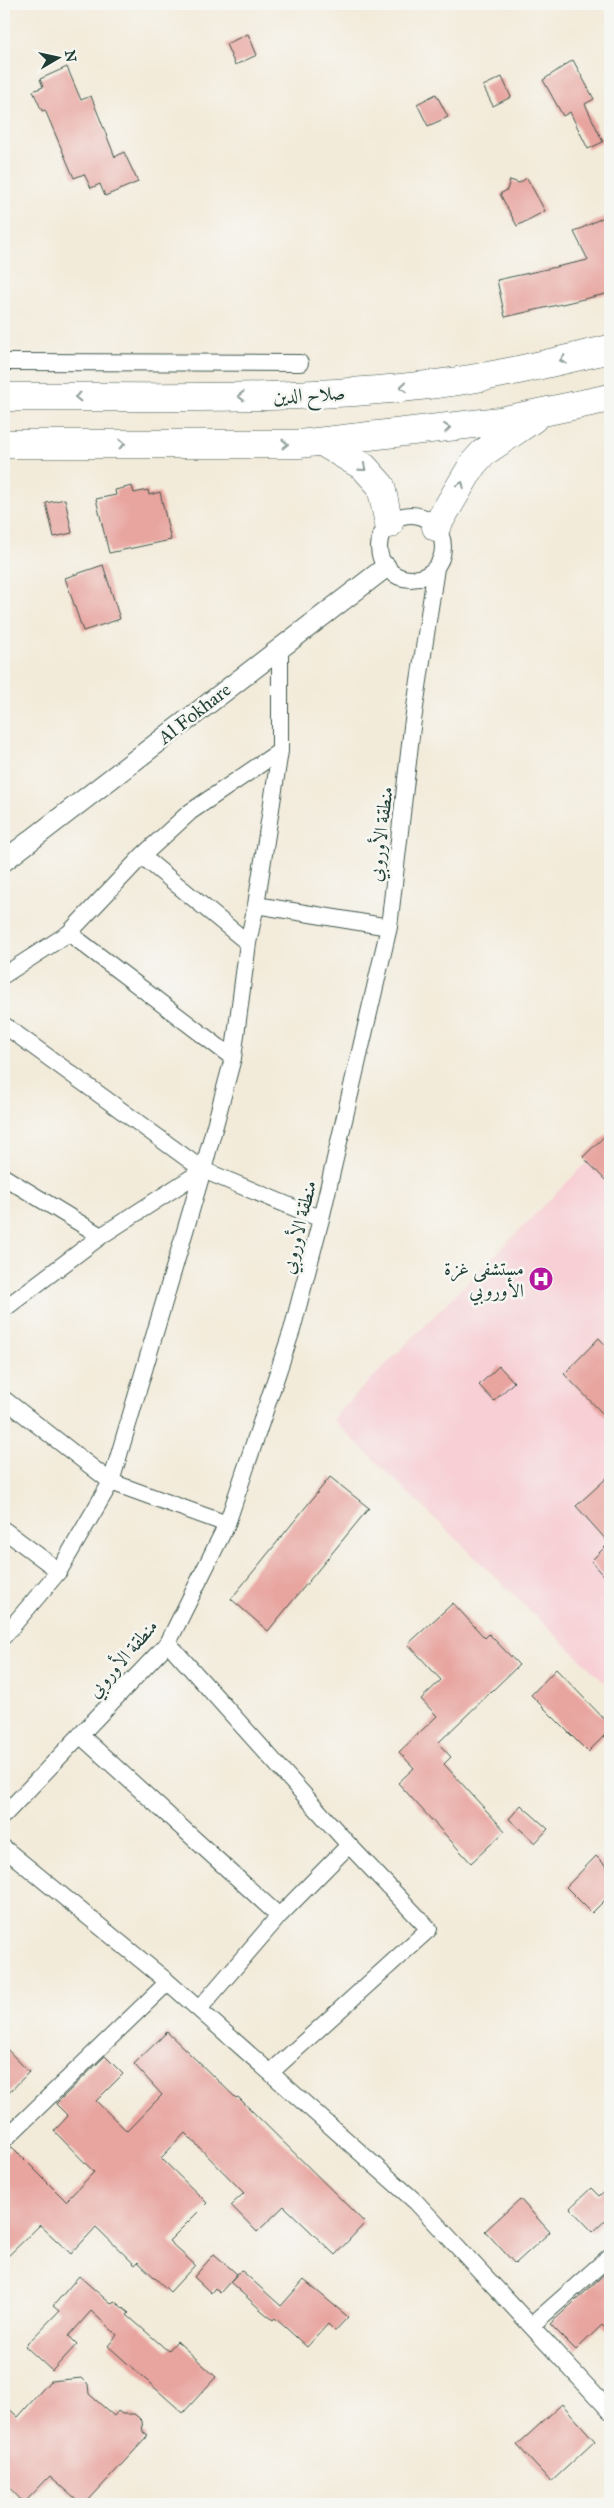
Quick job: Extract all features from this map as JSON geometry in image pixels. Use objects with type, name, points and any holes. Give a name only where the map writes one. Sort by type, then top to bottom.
[{"type":"highway","name":"صلاح الدين","points":[[4,397],[268,396],[364,391],[446,383],[515,371],[610,349]]},
{"type":"highway","points":[[4,444],[299,444],[447,428],[540,414],[610,398]]},
{"type":"highway","points":[[436,527],[473,464],[483,453],[540,414]]},
{"type":"highway","points":[[322,442],[364,467],[381,486],[389,524]]},
{"type":"street","points":[[4,362],[300,364]]},
{"type":"street","points":[[408,515],[424,518],[436,527],[443,548],[436,568],[419,578],[408,579],[398,576],[386,567],[380,553],[380,542],[389,524],[398,518],[408,515]]},
{"type":"street","name":"Al Fokhare","points":[[4,861],[386,567]]},
{"type":"street","name":"منطقة الأوروبي","points":[[4,1815],[168,1643],[227,1524],[292,1330],[321,1220],[389,926],[412,727],[436,568]]},
{"type":"street","points":[[4,1636],[59,1571],[110,1482],[203,1170],[233,1058],[248,943],[256,905],[280,751],[280,647]]},
{"type":"street","points":[[4,975],[69,933],[142,856],[190,812],[280,751]]},
{"type":"street","points":[[142,856],[248,943]]},
{"type":"street","points":[[256,905],[389,926]]},
{"type":"street","points":[[69,933],[233,1058]]},
{"type":"street","points":[[4,1025],[203,1170],[321,1220]]},
{"type":"street","points":[[4,1309],[101,1236],[203,1170]]},
{"type":"street","points":[[4,1177],[101,1236]]},
{"type":"street","points":[[4,1399],[110,1482],[227,1524]]},
{"type":"street","points":[[4,1530],[59,1571]]},
{"type":"street","points":[[168,1643],[349,1844],[429,1928],[271,2072]]},
{"type":"street","points":[[80,1735],[279,1916]]},
{"type":"street","points":[[199,2009],[279,1916],[349,1844]]},
{"type":"street","points":[[4,1848],[168,1982],[416,2202],[610,2411]]},
{"type":"street","points":[[4,2140],[168,1982]]},
{"type":"street","points":[[532,2325],[610,2256]]},
{"type":"shaded area","name":"مستشفى غزة الأوروبي","points":[[610,1139],[610,1688],[332,1419]]},
{"type":"building","points":[[248,34],[257,55],[235,65],[226,44]]},
{"type":"building","points":[[573,60],[594,99],[585,104],[603,142],[588,149],[570,112],[563,116],[543,80]]},
{"type":"building","points":[[67,67],[81,100],[91,96],[115,157],[124,152],[138,182],[105,196],[100,184],[91,188],[84,174],[74,178],[45,110],[42,111],[33,91],[43,87],[40,79]]},
{"type":"building","points":[[502,77],[511,97],[493,106],[483,86]]},
{"type":"building","points":[[436,94],[448,117],[428,126],[417,104]]},
{"type":"building","points":[[527,178],[545,211],[517,226],[500,194],[507,190],[510,180],[519,183]]},
{"type":"building","points":[[610,214],[610,293],[505,317],[497,280],[588,260],[574,232]]},
{"type":"building","points":[[132,486],[134,493],[148,490],[149,495],[160,492],[171,540],[109,553],[96,499],[116,495],[115,490]]},
{"type":"building","points":[[65,499],[72,533],[54,537],[46,503]]},
{"type":"building","points":[[103,565],[120,619],[83,631],[65,578]]},
{"type":"building","points":[[610,1131],[610,1185],[583,1157]]},
{"type":"building","points":[[599,1338],[610,1350],[610,1421],[564,1374]]},
{"type":"building","points":[[499,1366],[514,1382],[494,1401],[479,1385]]},
{"type":"building","points":[[610,1475],[610,1582],[591,1561],[609,1543],[576,1506]]},
{"type":"building","points":[[330,1477],[369,1508],[268,1631],[231,1599]]},
{"type":"building","points":[[453,1603],[485,1638],[489,1634],[519,1665],[438,1743],[451,1757],[444,1764],[505,1831],[471,1863],[398,1783],[414,1768],[399,1752],[437,1716],[421,1699],[441,1680],[408,1644]]},
{"type":"building","points":[[556,1669],[610,1725],[610,1730],[588,1752],[531,1695]]},
{"type":"building","points":[[521,1805],[548,1829],[535,1843],[509,1819]]},
{"type":"building","points":[[596,1856],[610,1870],[610,1895],[592,1913],[566,1887]]},
{"type":"building","points":[[167,2032],[236,2098],[238,2097],[365,2223],[335,2255],[284,2206],[257,2232],[231,2205],[244,2193],[185,2133],[161,2158],[207,2203],[169,2241],[195,2265],[170,2292],[138,2262],[135,2265],[96,2227],[71,2254],[40,2225],[4,2260],[4,2154],[12,2147],[66,2201],[94,2172],[54,2131],[68,2116],[56,2104],[105,2056],[123,2074],[96,2101],[127,2131],[162,2095],[134,2064]]},
{"type":"building","points":[[4,2046],[29,2072],[4,2098]]},
{"type":"building","points":[[610,2186],[610,2216],[593,2232],[570,2208],[591,2188],[599,2196]]},
{"type":"building","points":[[520,2199],[550,2232],[515,2264],[485,2231]]},
{"type":"building","points":[[214,2254],[237,2274],[220,2293],[215,2288],[211,2293],[194,2277]]},
{"type":"building","points":[[610,2269],[610,2333],[602,2325],[576,2350],[550,2324]]},
{"type":"building","points":[[241,2270],[281,2306],[304,2280],[348,2317],[335,2331],[328,2324],[307,2347],[275,2318],[273,2320],[262,2311],[230,2282]]},
{"type":"building","points":[[79,2276],[111,2304],[114,2301],[129,2313],[127,2315],[168,2351],[177,2341],[216,2377],[183,2413],[108,2346],[117,2335],[91,2311],[69,2336],[77,2344],[52,2371],[25,2346],[59,2311],[53,2306]]},
{"type":"building","points":[[82,2378],[88,2384],[89,2394],[114,2416],[118,2411],[122,2414],[134,2414],[138,2417],[142,2421],[143,2432],[148,2436],[85,2504],[82,2504],[50,2476],[24,2503],[4,2482],[4,2404],[18,2417],[50,2381]]},
{"type":"building","points":[[562,2404],[595,2441],[551,2482],[517,2445]]},
{"type":"place","name":"مستشفى غزة الأوروبي","points":[[541,1279]]}]
